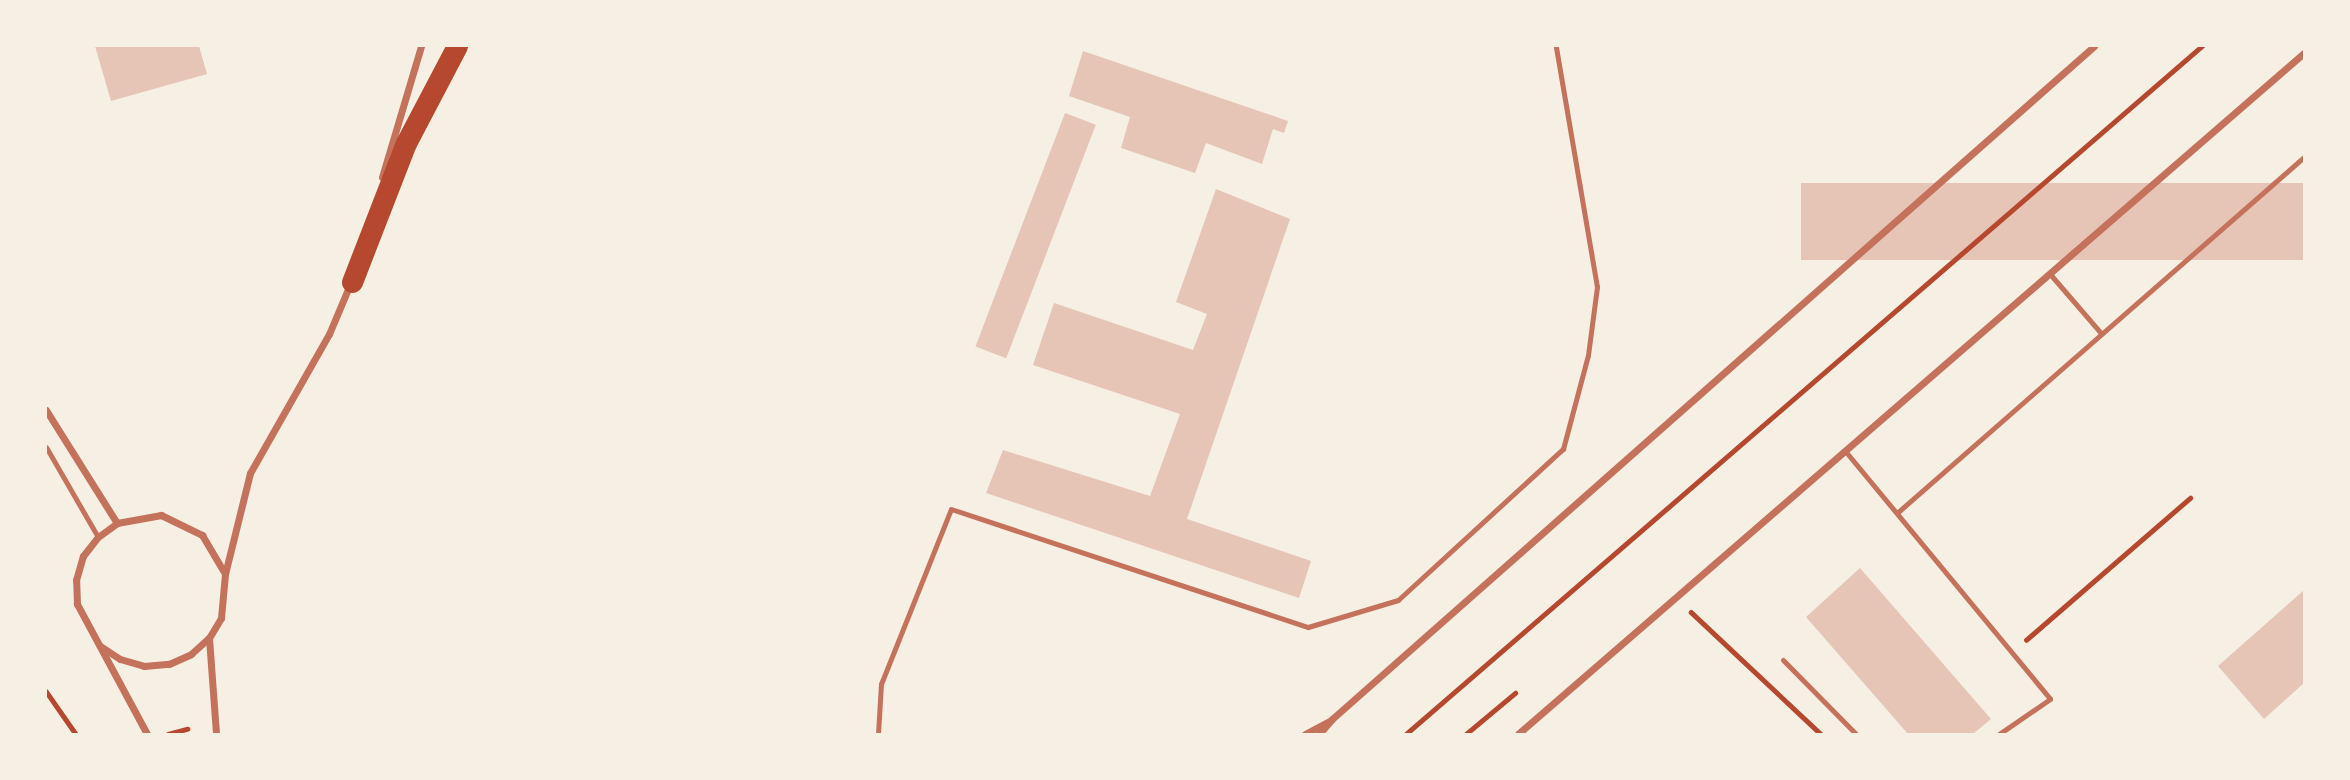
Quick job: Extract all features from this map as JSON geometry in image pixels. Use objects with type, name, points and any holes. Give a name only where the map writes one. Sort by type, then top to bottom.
[{"type":"highway","points":[[352,282],[406,143],[457,46]]},
{"type":"street","points":[[100,646],[120,659],[156,665],[191,654],[209,638],[221,618],[225,574],[250,473],[329,334],[352,282],[421,46]]},
{"type":"street","points":[[1320,734],[1332,719],[2094,46]]},
{"type":"street","points":[[1518,734],[2305,54]]},
{"type":"street","points":[[46,410],[117,523]]},
{"type":"street","points":[[147,734],[100,646],[85,627],[76,604],[76,580],[83,556],[97,537],[117,523],[161,515],[183,522],[216,553],[225,574]]},
{"type":"street","points":[[209,638],[216,734]]},
{"type":"street","points":[[1306,734],[1332,719]]},
{"type":"lane","points":[[878,734],[881,684],[951,509],[1308,627],[1398,600],[1563,449],[1588,355],[1597,288],[1556,46]]},
{"type":"lane","points":[[1898,512],[2305,157]]},
{"type":"lane","points":[[2050,274],[2101,333]]},
{"type":"lane","points":[[46,447],[97,537]]},
{"type":"lane","points":[[1846,452],[2050,699],[1998,734]]},
{"type":"lane","points":[[1783,660],[1856,734]]},
{"type":"path","points":[[1406,734],[2202,46]]},
{"type":"path","points":[[2012,652],[2190,498]]},
{"type":"path","points":[[1691,612],[1821,734]]},
{"type":"path","points":[[46,691],[76,734]]},
{"type":"path","points":[[1466,734],[1515,693]]},
{"type":"path","points":[[168,734],[187,729]]},
{"type":"building","points":[[95,46],[199,46],[207,74],[111,101]]},
{"type":"building","points":[[1083,51],[1288,121],[1284,133],[1273,129],[1262,164],[1206,143],[1195,173],[1121,148],[1130,117],[1069,96]]},
{"type":"building","points":[[1065,113],[1096,125],[1006,358],[975,346]]},
{"type":"building","points":[[1801,183],[2304,183],[2304,260],[1801,260]]},
{"type":"building","points":[[1216,189],[1290,219],[1187,519],[1311,561],[1299,598],[986,493],[1003,450],[1150,496],[1180,414],[1033,365],[1054,303],[1193,350],[1207,314],[1176,302]]},
{"type":"building","points":[[1860,568],[1991,719],[1973,734],[1908,734],[1806,617]]},
{"type":"building","points":[[2304,590],[2304,683],[2264,719],[2218,666]]}]
